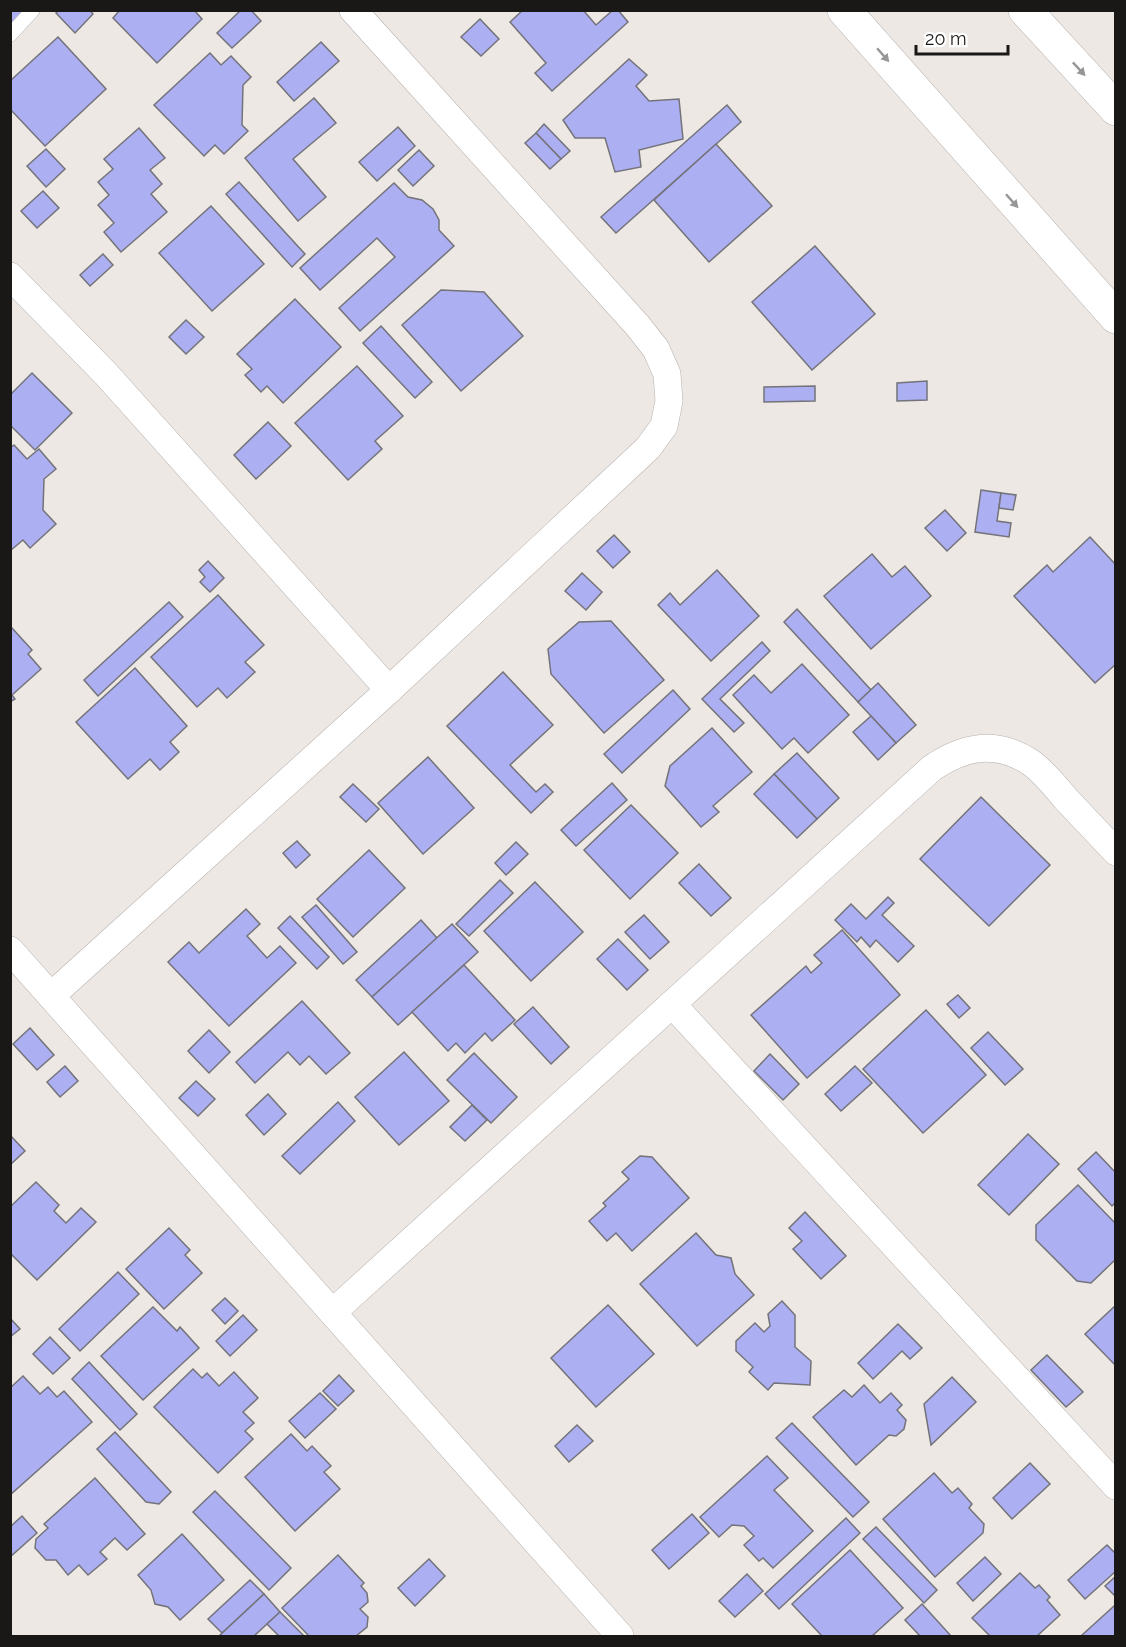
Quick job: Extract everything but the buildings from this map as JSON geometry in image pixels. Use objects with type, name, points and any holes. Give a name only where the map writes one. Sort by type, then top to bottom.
[{"type":"highway","points":[[844,10],[1116,317]]},
{"type":"highway","points":[[1025,10],[1116,109]]},
{"type":"street","points":[[51,996],[389,690],[648,448],[664,426],[669,401],[667,374],[656,349],[638,326],[353,10]]},
{"type":"street","points":[[10,276],[114,383],[389,690]]},
{"type":"street","points":[[333,1312],[932,768],[950,756],[970,749],[992,748],[1012,752],[1032,763],[1116,852]]},
{"type":"street","points":[[10,950],[620,1636]]},
{"type":"street","points":[[672,1004],[1116,1486]]},
{"type":"lane","points":[[10,35],[33,10]]}]
